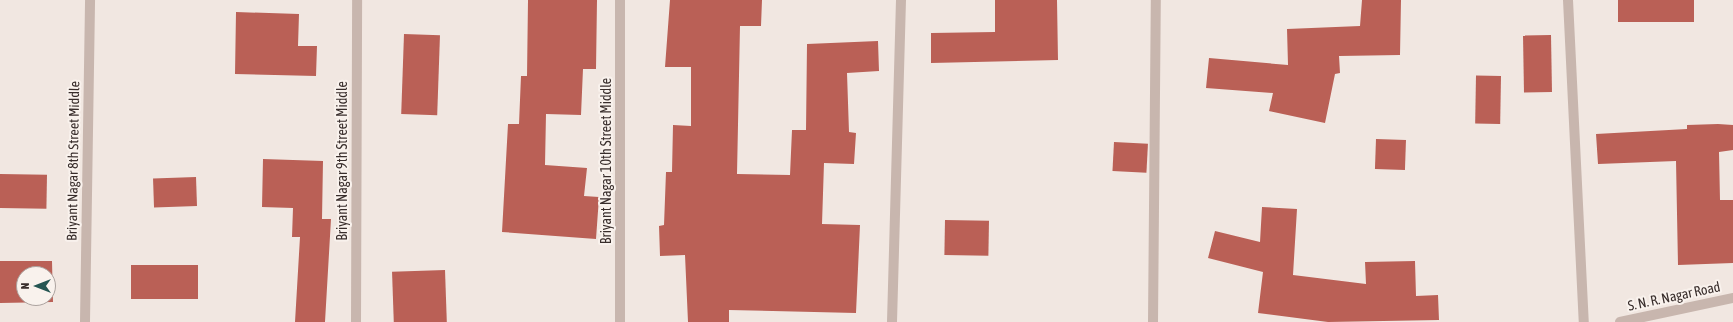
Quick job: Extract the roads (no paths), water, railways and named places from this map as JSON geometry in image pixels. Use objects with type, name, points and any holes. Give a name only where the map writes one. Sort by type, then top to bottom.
[{"type":"street","name":"Briyant Nagar 8th Street Middle","points":[[85,322],[90,0]]},
{"type":"street","name":"Briyant Nagar 9th Street Middle","points":[[356,322],[357,0]]},
{"type":"street","name":"Briyant Nagar 10th Street Middle","points":[[620,0],[620,322]]},
{"type":"street","points":[[892,322],[901,0]]},
{"type":"street","points":[[1153,322],[1156,0]]},
{"type":"street","points":[[1568,0],[1584,322]]},
{"type":"street","name":"S. N. R. Nagar Road","points":[[1620,322],[1733,298]]}]
